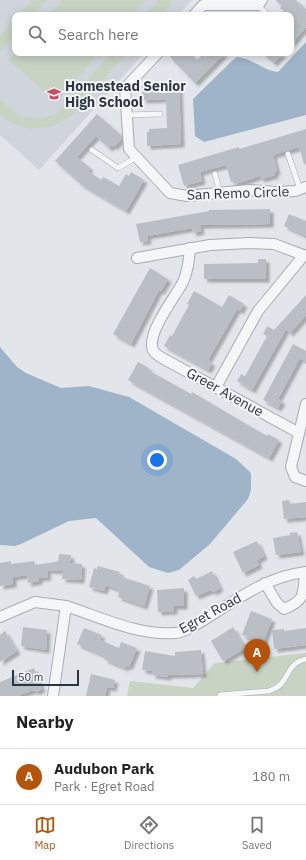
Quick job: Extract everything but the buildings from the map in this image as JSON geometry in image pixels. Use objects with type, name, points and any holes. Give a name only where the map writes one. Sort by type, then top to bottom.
[{"type":"street","points":[[197,12],[203,5],[260,2]]},
{"type":"street","name":"San Remo Circle","points":[[155,56],[125,88],[130,149],[170,193],[187,196],[249,190],[277,192],[303,188]]},
{"type":"street","points":[[137,258],[210,245],[268,243],[280,245],[305,256],[258,311],[216,387]]},
{"type":"street","name":"Greer Avenue","points":[[190,248],[187,270],[154,331],[152,349],[156,354],[164,359],[299,433]]},
{"type":"street","points":[[306,404],[291,461],[292,472],[295,477],[306,481]]},
{"type":"street","points":[[265,583],[277,603],[284,609],[298,604],[302,597],[305,572]]},
{"type":"street","name":"Egret Road","points":[[0,617],[35,602],[66,606],[142,631],[176,633],[204,620],[265,583],[287,574],[305,572]]},
{"type":"street","points":[[52,696],[66,606]]},
{"type":"lane","points":[[260,2],[266,12]]},
{"type":"lane","points":[[127,115],[160,114]]},
{"type":"lane","points":[[92,150],[118,168],[137,157]]},
{"type":"lane","points":[[288,154],[303,188]]},
{"type":"lane","points":[[215,174],[220,193]]},
{"type":"lane","points":[[220,695],[265,692],[277,689],[282,684],[289,669],[294,664],[306,659]]},
{"type":"shaded area","name":"Homestead Senior High School","points":[[0,0],[192,0],[181,12],[12,12],[12,56],[141,56],[39,170],[0,135]]},
{"type":"green space","points":[[32,0],[47,0],[36,12],[21,12]]},
{"type":"green space","points":[[62,0],[146,0],[135,12],[52,12]]},
{"type":"green space","points":[[158,0],[171,0],[169,7],[164,12],[148,12]]},
{"type":"green space","points":[[12,22],[12,38],[0,51],[0,36]]},
{"type":"green space","points":[[12,56],[96,56],[56,102],[9,60]]},
{"type":"green space","points":[[108,56],[124,56],[70,117],[53,126],[29,129],[9,122],[0,114],[0,99],[19,116],[38,119],[56,114]]},
{"type":"green space","points":[[306,653],[306,696],[127,696],[130,681],[193,688],[215,663]]},
{"type":"water","points":[[306,42],[306,115],[204,142],[195,136],[193,99],[233,60],[237,57],[243,58],[268,70],[278,72]]},
{"type":"water","points":[[0,347],[17,367],[26,373],[61,388],[89,386],[129,397],[236,459],[251,473],[251,490],[248,499],[210,544],[179,570],[168,573],[149,567],[96,518],[69,521],[15,546],[0,545]]},
{"type":"place","name":"Homestead Senior High School","points":[[54,94]]},
{"type":"place","name":"Audubon Park","points":[[257,672]]}]
